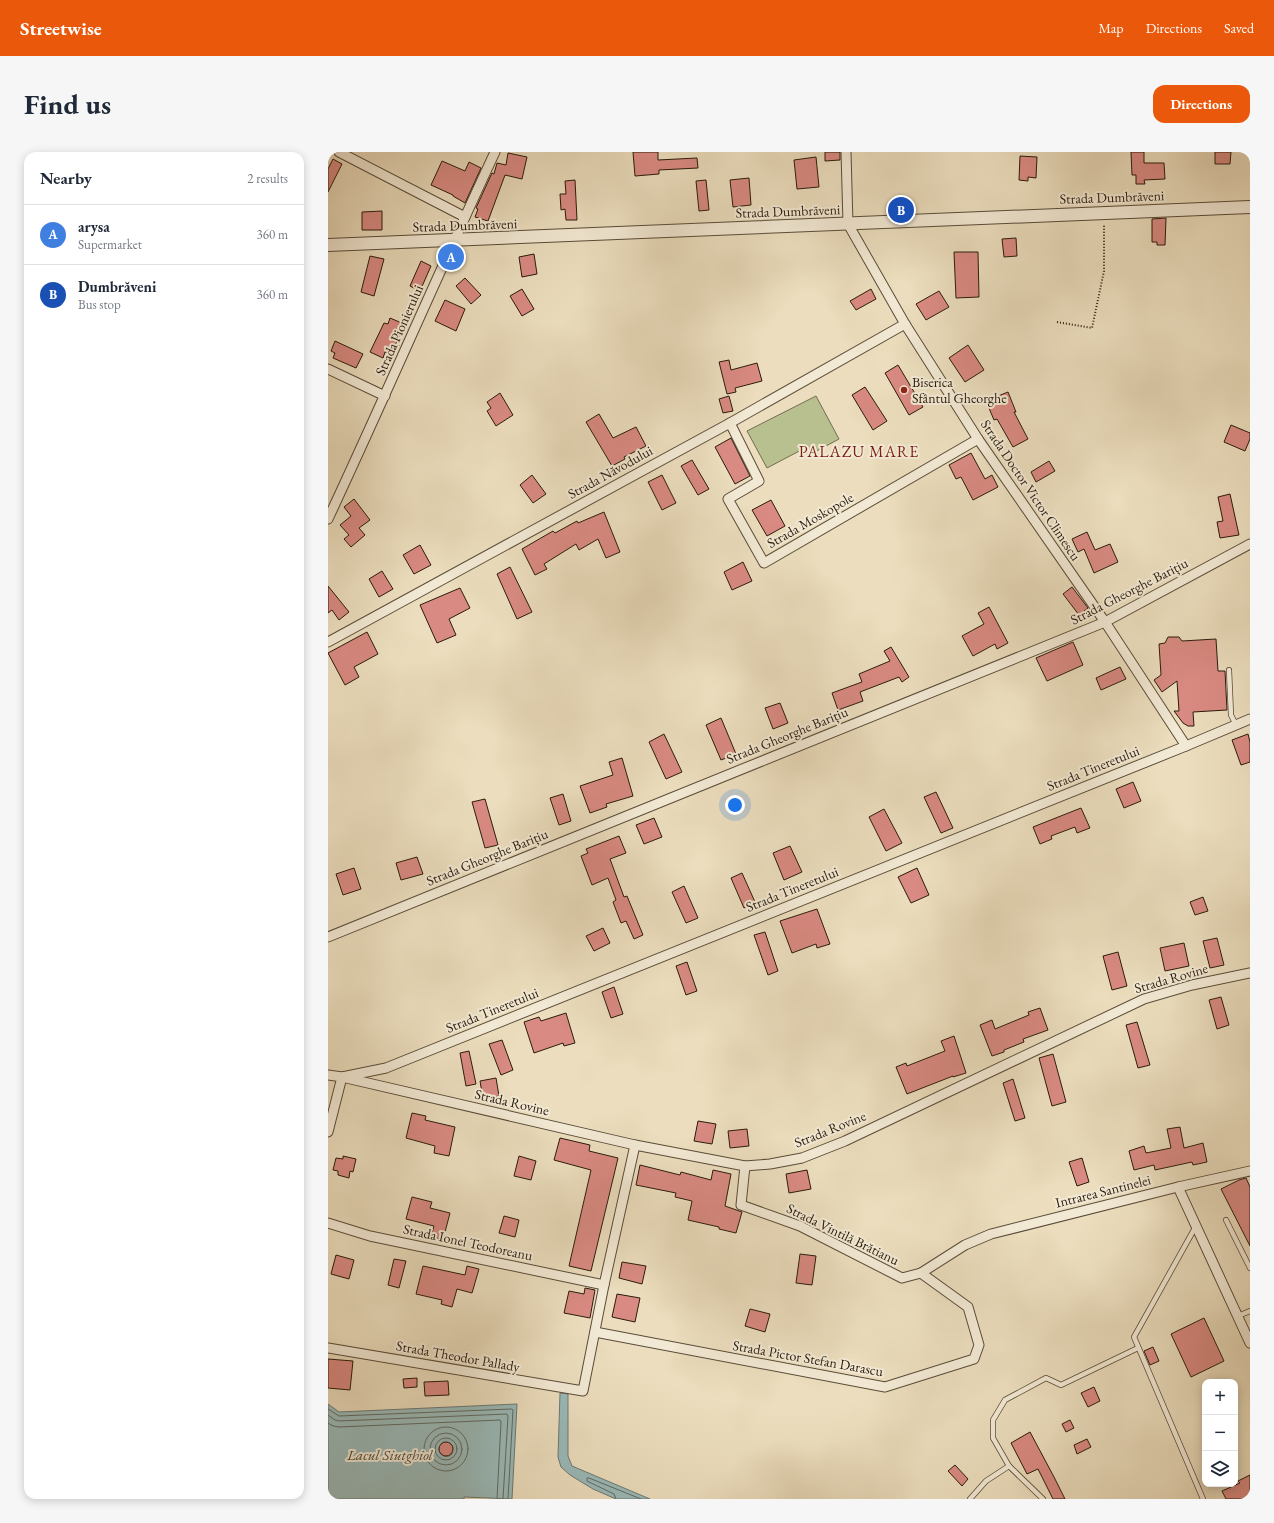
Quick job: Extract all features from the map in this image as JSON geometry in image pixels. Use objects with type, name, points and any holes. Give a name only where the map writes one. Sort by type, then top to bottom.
[{"type":"street","points":[[339,152],[465,217]]},
{"type":"street","name":"Strada Pionierului","points":[[328,519],[495,152]]},
{"type":"street","name":"Strada Doctor Victor Climescu","points":[[846,152],[848,224],[905,324],[978,439],[1105,622],[1186,746]]},
{"type":"street","name":"Strada Dumbrăveni","points":[[328,245],[1250,207]]},
{"type":"street","name":"Strada Năvodului","points":[[328,642],[730,423],[905,324]]},
{"type":"street","points":[[328,369],[385,396]]},
{"type":"street","name":"Strada Moskopole","points":[[730,423],[759,481],[728,500],[764,563],[978,439]]},
{"type":"street","name":"Strada Gheorghe Barițiu","points":[[328,937],[1105,622],[1250,544]]},
{"type":"street","name":"Strada Tineretului","points":[[342,1077],[386,1068],[1250,719]]},
{"type":"street","name":"Strada Rovine","points":[[328,1075],[635,1145],[745,1166],[770,1164],[802,1158],[845,1141],[1144,999],[1192,985],[1250,973]]},
{"type":"street","points":[[328,1132],[342,1077]]},
{"type":"street","points":[[594,1332],[635,1145]]},
{"type":"street","name":"Strada Vintilă Brătianu","points":[[745,1166],[741,1205],[800,1226],[902,1278],[921,1273],[965,1245]]},
{"type":"street","name":"Intrarea Santinelei","points":[[965,1245],[991,1234],[1178,1187],[1250,1171]]},
{"type":"street","points":[[1178,1187],[1250,1343]]},
{"type":"street","name":"Strada Ionel Teodoreanu","points":[[328,1223],[370,1236],[604,1285]]},
{"type":"street","name":"Strada Pictor Stefan Darascu","points":[[594,1332],[885,1387],[974,1359],[979,1345],[968,1307],[921,1273]]},
{"type":"street","name":"Strada Theodor Pallady","points":[[328,1348],[583,1391],[594,1332]]},
{"type":"lane","points":[[1229,670],[1232,715],[1236,725]]},
{"type":"lane","points":[[1226,1220],[1250,1268]]},
{"type":"lane","points":[[1196,1226],[1134,1337],[1203,1499]]},
{"type":"lane","points":[[1238,1316],[1250,1311]]},
{"type":"lane","points":[[1043,1499],[1009,1466],[993,1438],[993,1420],[1005,1400],[1046,1378],[1061,1385],[1138,1348]]},
{"type":"lane","points":[[970,1499],[986,1481],[1009,1466]]},
{"type":"path","points":[[1058,322],[1092,328],[1104,271],[1104,213]]},
{"type":"green space","points":[[816,396],[839,439],[809,455],[805,448],[767,468],[747,431]]},
{"type":"water","points":[[560,1393],[568,1394],[568,1456],[572,1466],[650,1499],[616,1499],[593,1489],[570,1475],[561,1467],[558,1457]]},
{"type":"water","name":"Lacul Siutghiol","points":[[328,1404],[339,1412],[517,1404],[512,1499],[464,1497],[464,1499],[328,1499]],"holes":[[[443,1442],[450,1443],[453,1447],[452,1454],[446,1456],[440,1453],[439,1448]]]},
{"type":"building","points":[[633,152],[658,152],[658,160],[697,158],[698,168],[659,170],[659,174],[635,176]]},
{"type":"building","points":[[825,152],[840,152],[840,160],[825,161]]},
{"type":"building","points":[[1131,152],[1144,152],[1144,163],[1164,163],[1165,179],[1144,180],[1145,184],[1136,184],[1136,175],[1132,175]]},
{"type":"building","points":[[1215,152],[1231,152],[1230,164],[1215,164]]},
{"type":"building","points":[[508,153],[527,157],[522,179],[505,175],[488,221],[475,217],[478,209],[476,208],[492,173],[494,174],[497,163],[506,165]]},
{"type":"building","points":[[1020,156],[1037,157],[1036,178],[1028,177],[1028,181],[1019,180]]},
{"type":"building","points":[[816,157],[819,187],[797,189],[794,160]]},
{"type":"building","points":[[333,159],[342,164],[328,192],[328,169]]},
{"type":"building","points":[[442,161],[465,171],[469,162],[481,168],[465,203],[453,195],[431,185]]},
{"type":"building","points":[[749,178],[751,205],[733,207],[730,180]]},
{"type":"building","points":[[575,180],[577,220],[566,220],[565,209],[561,210],[560,194],[566,194],[565,181]]},
{"type":"building","points":[[706,180],[709,210],[699,211],[696,181]]},
{"type":"building","points":[[382,211],[382,230],[362,230],[362,212]]},
{"type":"building","points":[[1166,218],[1165,245],[1157,245],[1157,242],[1152,242],[1152,219]]},
{"type":"building","points":[[1016,238],[1017,256],[1004,257],[1002,239]]},
{"type":"building","points":[[954,252],[978,252],[979,297],[956,298]]},
{"type":"building","points":[[534,254],[537,274],[522,277],[519,257]]},
{"type":"building","points":[[370,256],[384,259],[374,296],[361,292]]},
{"type":"building","points":[[421,261],[431,266],[420,291],[410,286]]},
{"type":"building","points":[[465,278],[481,295],[471,304],[456,286]]},
{"type":"building","points":[[522,289],[534,309],[522,316],[510,296]]},
{"type":"building","points":[[871,289],[876,299],[856,310],[850,301]]},
{"type":"building","points":[[939,291],[949,307],[926,320],[916,304]]},
{"type":"building","points":[[445,300],[465,309],[456,331],[435,321]]},
{"type":"building","points":[[390,318],[404,324],[396,344],[399,345],[394,355],[385,352],[383,358],[370,352],[384,323],[388,324]]},
{"type":"building","points":[[335,341],[363,354],[356,368],[333,358],[335,353],[331,351]]},
{"type":"building","points":[[968,345],[984,370],[965,382],[949,358]]},
{"type":"building","points":[[729,360],[731,370],[757,363],[762,381],[735,388],[736,392],[727,394],[719,362]]},
{"type":"building","name":"Biserica Sfântul Gheorghe","points":[[898,365],[923,407],[909,415],[885,373]]},
{"type":"building","points":[[865,387],[887,421],[873,430],[852,395]]},
{"type":"building","points":[[1008,392],[1016,412],[1014,412],[1028,439],[1013,447],[997,419],[994,420],[986,401]]},
{"type":"building","points":[[500,393],[513,415],[496,426],[487,411],[491,408],[487,402]]},
{"type":"building","points":[[729,396],[733,411],[723,413],[719,399]]},
{"type":"building","points":[[599,414],[613,438],[636,427],[646,446],[624,457],[625,459],[612,466],[586,422]]},
{"type":"building","points":[[1231,425],[1250,433],[1250,439],[1245,451],[1224,442]]},
{"type":"building","points":[[731,438],[750,476],[735,484],[715,447]]},
{"type":"building","points":[[971,453],[985,479],[992,475],[998,487],[973,500],[961,477],[956,479],[949,465]]},
{"type":"building","points":[[692,460],[709,489],[698,495],[681,466]]},
{"type":"building","points":[[1049,461],[1055,471],[1036,482],[1031,472]]},
{"type":"building","points":[[532,475],[546,494],[533,503],[520,485]]},
{"type":"building","points":[[662,475],[676,503],[662,510],[648,482]]},
{"type":"building","points":[[1230,494],[1239,535],[1220,538],[1217,522],[1223,521],[1218,497]]},
{"type":"building","points":[[354,499],[370,520],[359,528],[365,535],[351,547],[344,539],[349,535],[340,525],[351,516],[344,507]]},
{"type":"building","points":[[771,500],[785,526],[767,536],[752,510]]},
{"type":"building","points":[[604,512],[620,552],[606,558],[598,539],[579,550],[576,544],[544,564],[547,569],[535,575],[522,549],[553,531],[555,533],[577,521],[578,523]]},
{"type":"building","points":[[1087,532],[1095,550],[1110,544],[1118,562],[1094,573],[1084,549],[1078,552],[1072,539]]},
{"type":"building","points":[[420,545],[431,565],[414,574],[403,555]]},
{"type":"building","points":[[743,562],[752,581],[732,590],[724,572]]},
{"type":"building","points":[[510,567],[532,612],[517,619],[497,574]]},
{"type":"building","points":[[382,571],[393,589],[379,597],[369,579]]},
{"type":"building","points":[[328,586],[349,612],[339,620],[332,610],[328,613]]},
{"type":"building","points":[[1072,587],[1088,608],[1079,615],[1063,594]]},
{"type":"building","points":[[460,588],[470,608],[449,619],[456,635],[437,643],[420,605]]},
{"type":"building","points":[[989,607],[1008,643],[997,649],[995,644],[973,656],[962,636],[984,624],[978,613]]},
{"type":"building","points":[[367,632],[378,654],[354,667],[359,677],[345,685],[328,653]]},
{"type":"building","points":[[1168,637],[1179,637],[1182,641],[1216,639],[1218,671],[1225,671],[1227,710],[1193,712],[1194,726],[1188,726],[1183,723],[1174,711],[1179,711],[1177,681],[1162,692],[1154,680],[1161,675],[1159,644],[1165,643]]},
{"type":"building","points":[[1073,642],[1083,665],[1047,681],[1036,658]]},
{"type":"building","points":[[891,647],[909,677],[902,682],[899,677],[860,692],[863,701],[838,710],[832,693],[862,682],[859,674],[890,661],[884,651]]},
{"type":"building","points":[[1120,667],[1126,679],[1101,690],[1096,678]]},
{"type":"building","points":[[780,703],[788,723],[773,729],[765,708]]},
{"type":"building","points":[[721,718],[736,754],[721,760],[706,725]]},
{"type":"building","points":[[664,734],[682,772],[666,779],[649,742]]},
{"type":"building","points":[[1248,734],[1250,742],[1250,762],[1241,765],[1232,740]]},
{"type":"building","points":[[622,758],[633,796],[606,804],[607,807],[590,813],[580,786],[613,775],[609,762]]},
{"type":"building","points":[[1133,782],[1141,801],[1124,808],[1116,789]]},
{"type":"building","points":[[936,792],[953,828],[941,833],[924,797]]},
{"type":"building","points":[[563,794],[571,821],[559,825],[550,798]]},
{"type":"building","points":[[485,799],[498,845],[485,848],[472,802]]},
{"type":"building","points":[[1081,808],[1090,828],[1077,833],[1075,827],[1051,836],[1052,839],[1040,844],[1033,827]]},
{"type":"building","points":[[884,809],[902,843],[886,851],[869,817]]},
{"type":"building","points":[[654,818],[662,837],[644,844],[636,825]]},
{"type":"building","points":[[619,836],[626,853],[610,859],[624,897],[627,896],[643,935],[634,939],[626,921],[621,923],[613,902],[616,900],[608,878],[592,885],[581,856],[588,853],[586,849]]},
{"type":"building","points":[[790,846],[802,872],[784,880],[773,853]]},
{"type":"building","points":[[417,857],[423,874],[401,880],[396,863]]},
{"type":"building","points":[[354,868],[361,889],[343,895],[336,874]]},
{"type":"building","points":[[917,868],[929,895],[911,903],[898,877]]},
{"type":"building","points":[[742,873],[755,902],[744,908],[731,878]]},
{"type":"building","points":[[684,886],[698,918],[686,923],[672,892]]},
{"type":"building","points":[[1203,897],[1208,911],[1195,915],[1190,902]]},
{"type":"building","points":[[817,909],[830,944],[817,948],[816,944],[792,953],[780,921]]},
{"type":"building","points":[[603,928],[610,943],[594,951],[586,936]]},
{"type":"building","points":[[765,932],[778,971],[768,975],[754,935]]},
{"type":"building","points":[[1217,938],[1224,965],[1210,968],[1203,941]]},
{"type":"building","points":[[1184,943],[1189,966],[1165,971],[1160,948]]},
{"type":"building","points":[[1118,952],[1127,986],[1112,990],[1103,956]]},
{"type":"building","points":[[687,962],[697,991],[686,995],[676,966]]},
{"type":"building","points":[[614,987],[623,1014],[611,1018],[602,992]]},
{"type":"building","points":[[1221,997],[1229,1025],[1217,1029],[1209,1000]]},
{"type":"building","points":[[1040,1008],[1048,1030],[1023,1039],[1024,1042],[992,1056],[980,1025],[992,1020],[995,1029],[1029,1015],[1028,1012]]},
{"type":"building","points":[[566,1013],[575,1043],[564,1046],[563,1043],[534,1053],[524,1022],[539,1017],[541,1021]]},
{"type":"building","points":[[1137,1022],[1150,1065],[1138,1068],[1126,1025]]},
{"type":"building","points":[[954,1036],[966,1073],[953,1076],[907,1094],[896,1067],[906,1063],[907,1066],[945,1051],[941,1041]]},
{"type":"building","points":[[502,1040],[513,1070],[501,1075],[489,1044]]},
{"type":"building","points":[[469,1051],[476,1084],[466,1086],[460,1053]]},
{"type":"building","points":[[1053,1054],[1066,1102],[1052,1106],[1039,1058]]},
{"type":"building","points":[[496,1078],[499,1096],[483,1099],[480,1081]]},
{"type":"building","points":[[1013,1079],[1025,1118],[1015,1121],[1003,1083]]},
{"type":"building","points":[[412,1113],[426,1116],[425,1120],[455,1127],[449,1156],[434,1153],[435,1146],[406,1138]]},
{"type":"building","points":[[698,1121],[716,1124],[712,1144],[694,1141]]},
{"type":"building","points":[[1180,1127],[1184,1148],[1203,1143],[1207,1162],[1193,1165],[1192,1162],[1155,1170],[1154,1165],[1134,1170],[1129,1151],[1144,1146],[1146,1153],[1171,1148],[1167,1129]]},
{"type":"building","points":[[747,1129],[749,1146],[730,1148],[728,1131]]},
{"type":"building","points":[[560,1138],[590,1145],[589,1151],[618,1158],[591,1271],[569,1266],[591,1170],[554,1160]]},
{"type":"building","points":[[343,1156],[356,1159],[353,1172],[350,1171],[349,1178],[338,1175],[338,1171],[333,1170],[336,1158],[343,1159]]},
{"type":"building","points":[[519,1156],[536,1161],[531,1180],[514,1176]]},
{"type":"building","points":[[1082,1158],[1089,1182],[1077,1186],[1069,1162]]},
{"type":"building","points":[[640,1165],[680,1175],[681,1172],[711,1180],[713,1170],[731,1174],[725,1206],[742,1212],[736,1233],[719,1229],[719,1227],[688,1220],[692,1201],[675,1197],[676,1193],[636,1185]]},
{"type":"building","points":[[807,1170],[811,1189],[789,1193],[786,1174]]},
{"type":"building","points":[[1246,1178],[1250,1187],[1250,1246],[1221,1189]]},
{"type":"building","points":[[412,1197],[432,1202],[430,1208],[450,1213],[444,1236],[441,1235],[440,1239],[431,1236],[434,1226],[406,1219]]},
{"type":"building","points":[[504,1216],[519,1220],[515,1237],[499,1233]]},
{"type":"building","points":[[800,1254],[816,1256],[812,1285],[796,1283]]},
{"type":"building","points":[[336,1255],[354,1260],[349,1279],[331,1274]]},
{"type":"building","points":[[394,1259],[406,1261],[399,1288],[388,1285]]},
{"type":"building","points":[[622,1262],[646,1266],[642,1284],[619,1278]]},
{"type":"building","points":[[423,1266],[465,1275],[467,1266],[479,1269],[472,1293],[457,1289],[452,1307],[441,1304],[442,1300],[416,1294]]},
{"type":"building","points":[[585,1288],[595,1290],[590,1318],[564,1313],[569,1291],[584,1294]]},
{"type":"building","points":[[617,1294],[640,1298],[635,1322],[612,1317]]},
{"type":"building","points":[[750,1309],[770,1314],[765,1332],[745,1326]]},
{"type":"building","points":[[1204,1318],[1224,1361],[1191,1377],[1171,1334]]},
{"type":"building","points":[[1153,1347],[1159,1361],[1150,1365],[1144,1351]]},
{"type":"building","points":[[328,1359],[353,1361],[350,1390],[328,1388]]},
{"type":"building","points":[[417,1378],[417,1387],[404,1388],[403,1379]]},
{"type":"building","points":[[448,1381],[449,1395],[425,1396],[424,1382]]},
{"type":"building","points":[[1094,1387],[1100,1401],[1088,1407],[1081,1393]]},
{"type":"building","points":[[1070,1420],[1074,1428],[1066,1432],[1062,1424]]},
{"type":"building","points":[[1030,1432],[1065,1499],[1053,1499],[1038,1469],[1027,1474],[1011,1443]]},
{"type":"building","points":[[1087,1439],[1091,1447],[1077,1454],[1074,1445]]},
{"type":"building","points":[[443,1442],[449,1442],[453,1446],[453,1452],[449,1456],[443,1456],[439,1452],[439,1446]]},
{"type":"building","points":[[955,1465],[968,1479],[962,1486],[948,1471]]},
{"type":"building","points":[[1250,1475],[1250,1499],[1226,1499],[1222,1491],[1231,1487],[1238,1487],[1238,1484],[1240,1483],[1238,1481]]},
{"type":"place","name":"Dumbrăveni","points":[[901,210]]},
{"type":"place","name":"arysa","points":[[451,257]]},
{"type":"place","name":"Biserica Sfântul Gheorghe","points":[[904,390]]},
{"type":"district","name":"PALAZU MARE","points":[[859,451]]}]
